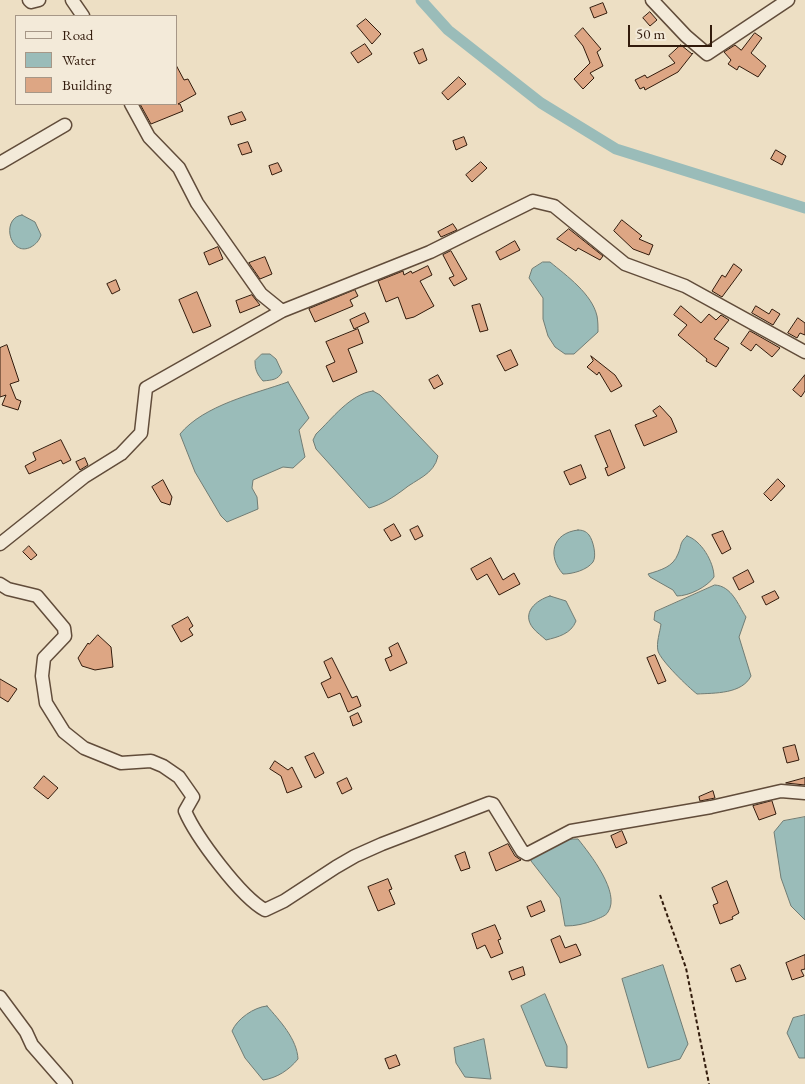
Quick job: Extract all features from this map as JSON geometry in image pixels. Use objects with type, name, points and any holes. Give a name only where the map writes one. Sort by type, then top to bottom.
[{"type":"street","points":[[29,0],[31,2],[40,0]]},
{"type":"street","points":[[72,0],[82,15]]},
{"type":"street","points":[[652,0],[686,36],[708,54],[788,0]]},
{"type":"street","points":[[132,105],[149,137],[179,168],[197,203],[261,294],[282,311]]},
{"type":"street","points":[[0,163],[65,125]]},
{"type":"street","points":[[0,544],[84,477],[121,454],[141,433],[146,388],[282,311],[430,252],[534,202],[554,206],[624,264],[685,286],[805,352]]},
{"type":"street","points":[[0,584],[8,589],[37,596],[64,628],[65,636],[44,658],[42,676],[46,703],[64,732],[84,748],[121,763],[151,761],[163,766],[179,777],[193,797],[185,811],[189,822],[224,871],[265,910],[284,901],[336,866],[355,856],[489,803],[493,804],[522,851],[527,854],[571,831],[711,807],[781,792],[805,793]]},
{"type":"street","points":[[0,997],[26,1032],[32,1045],[66,1084]]},
{"type":"path","points":[[660,895],[686,968],[709,1084]]},
{"type":"water","points":[[22,215],[35,222],[41,235],[34,245],[24,249],[18,247],[10,236],[11,223],[15,218]]},
{"type":"water","points":[[543,262],[550,262],[578,286],[590,300],[597,316],[598,332],[574,354],[565,354],[555,347],[548,336],[543,319],[543,298],[529,278],[532,269]]},
{"type":"water","points":[[262,354],[270,354],[276,359],[282,372],[277,378],[263,381],[258,374],[255,361]]},
{"type":"water","points":[[288,382],[309,418],[299,430],[305,457],[293,468],[283,467],[253,480],[252,488],[257,497],[258,509],[227,522],[221,516],[195,472],[180,434],[202,415],[216,408]]},
{"type":"water","points":[[373,391],[380,395],[438,456],[433,468],[424,476],[379,505],[369,508],[316,449],[313,440],[316,434],[349,402],[365,393]]},
{"type":"water","points":[[578,530],[585,532],[590,537],[595,556],[593,562],[584,569],[563,574],[555,560],[555,546],[562,536]]},
{"type":"water","points":[[687,536],[697,542],[706,552],[712,565],[714,577],[697,590],[677,596],[673,590],[648,574],[670,565],[676,558],[684,538]]},
{"type":"water","points":[[715,585],[721,586],[730,592],[746,617],[739,637],[751,676],[747,682],[735,689],[720,693],[697,694],[675,674],[660,655],[657,645],[661,624],[654,620],[655,612]]},
{"type":"water","points":[[550,596],[566,601],[576,621],[567,632],[546,640],[533,628],[529,612],[535,604]]},
{"type":"water","points":[[805,817],[805,920],[791,906],[781,878],[774,832],[783,821]]},
{"type":"water","points":[[565,839],[578,839],[590,854],[607,885],[611,904],[606,915],[584,924],[573,926],[565,926],[560,898],[531,861],[531,858]]},
{"type":"water","points":[[663,965],[688,1044],[680,1059],[648,1068],[622,979]]},
{"type":"water","points":[[545,994],[567,1046],[567,1068],[546,1066],[521,1006]]},
{"type":"water","points":[[267,1006],[291,1037],[295,1044],[298,1059],[282,1073],[263,1080],[245,1058],[232,1031],[246,1014]]},
{"type":"water","points":[[805,1015],[805,1058],[799,1058],[787,1033],[793,1018]]},
{"type":"water","points":[[484,1039],[491,1079],[465,1077],[456,1063],[454,1048]]},
{"type":"building","points":[[603,3],[607,13],[594,18],[590,8]]},
{"type":"building","points":[[650,12],[657,20],[650,26],[643,18]]},
{"type":"building","points":[[366,19],[381,34],[372,44],[357,26]]},
{"type":"building","points":[[583,28],[601,49],[597,52],[603,66],[590,73],[594,78],[583,89],[574,79],[590,63],[583,46],[575,36]]},
{"type":"building","points":[[755,33],[762,38],[751,53],[766,66],[758,77],[739,66],[737,70],[728,64],[731,60],[724,52],[735,45],[741,50]]},
{"type":"building","points":[[365,44],[372,54],[358,63],[351,53]]},
{"type":"building","points":[[681,45],[693,53],[678,72],[645,90],[644,87],[640,89],[635,80],[645,75],[647,78],[675,63],[669,56]]},
{"type":"building","points":[[423,49],[427,60],[419,64],[414,53]]},
{"type":"building","points":[[178,69],[184,80],[188,79],[196,94],[178,104]]},
{"type":"building","points":[[459,77],[466,84],[448,100],[442,93]]},
{"type":"building","points":[[180,104],[183,111],[151,124],[141,105]]},
{"type":"building","points":[[242,112],[246,120],[231,125],[228,117]]},
{"type":"building","points":[[464,137],[467,145],[456,150],[453,141]]},
{"type":"building","points":[[248,142],[252,152],[242,155],[238,145]]},
{"type":"building","points":[[776,150],[786,156],[782,165],[771,159]]},
{"type":"building","points":[[481,162],[487,168],[472,182],[466,175]]},
{"type":"building","points":[[278,163],[282,171],[272,175],[269,166]]},
{"type":"building","points":[[622,220],[642,236],[639,239],[653,245],[649,255],[633,249],[614,231]]},
{"type":"building","points":[[453,224],[457,230],[441,237],[438,232]]},
{"type":"building","points":[[569,229],[603,256],[600,260],[578,248],[576,251],[557,239]]},
{"type":"building","points":[[515,241],[520,250],[500,260],[496,252]]},
{"type":"building","points":[[218,247],[223,259],[209,265],[204,253]]},
{"type":"building","points":[[451,251],[467,279],[454,286],[449,278],[454,276],[443,255]]},
{"type":"building","points":[[265,257],[272,274],[260,279],[249,263]]},
{"type":"building","points":[[734,264],[742,270],[722,297],[712,291],[722,275],[725,277]]},
{"type":"building","points":[[428,266],[432,275],[420,281],[434,306],[414,317],[406,319],[398,297],[386,302],[378,281],[403,271],[404,275]]},
{"type":"building","points":[[116,280],[120,290],[112,294],[107,284]]},
{"type":"building","points":[[355,290],[358,296],[350,300],[353,306],[315,322],[309,309]]},
{"type":"building","points":[[197,292],[211,326],[193,333],[179,300]]},
{"type":"building","points":[[252,295],[260,305],[240,313],[236,301]]},
{"type":"building","points":[[480,304],[488,330],[480,332],[472,306]]},
{"type":"building","points":[[681,306],[701,323],[709,314],[716,320],[721,315],[729,320],[714,339],[729,348],[716,367],[706,361],[707,359],[678,335],[687,325],[674,315]]},
{"type":"building","points":[[756,306],[769,314],[772,309],[780,314],[773,325],[752,313]]},
{"type":"building","points":[[365,313],[369,322],[354,329],[350,320]]},
{"type":"building","points":[[798,318],[805,323],[805,335],[800,333],[797,338],[788,333]]},
{"type":"building","points":[[358,329],[363,343],[348,349],[357,372],[333,382],[326,366],[335,362],[326,342]]},
{"type":"building","points":[[750,331],[780,348],[772,357],[756,344],[751,351],[741,344]]},
{"type":"building","points":[[7,345],[19,381],[10,384],[16,399],[21,401],[18,410],[2,405],[6,395],[0,397],[0,348]]},
{"type":"building","points":[[511,350],[518,365],[505,371],[497,356]]},
{"type":"building","points":[[591,356],[615,375],[622,386],[611,392],[599,372],[597,375],[587,367],[593,361]]},
{"type":"building","points":[[438,375],[443,384],[434,389],[429,380]]},
{"type":"building","points":[[805,375],[805,391],[801,397],[793,390]]},
{"type":"building","points":[[660,406],[671,418],[677,432],[644,446],[635,425],[657,416],[653,411]]},
{"type":"building","points":[[610,430],[625,468],[608,476],[605,468],[608,467],[595,436]]},
{"type":"building","points":[[61,440],[71,460],[63,464],[61,460],[29,474],[25,466],[36,460],[33,453]]},
{"type":"building","points":[[85,458],[88,465],[80,470],[76,462]]},
{"type":"building","points":[[581,465],[586,478],[570,485],[564,472]]},
{"type":"building","points":[[778,479],[785,486],[771,501],[764,494]]},
{"type":"building","points":[[163,480],[172,497],[170,505],[161,502],[152,487]]},
{"type":"building","points":[[394,524],[401,536],[391,541],[384,530]]},
{"type":"building","points":[[418,526],[423,536],[415,540],[410,530]]},
{"type":"building","points":[[723,531],[731,549],[722,554],[712,535]]},
{"type":"building","points":[[29,546],[37,555],[31,560],[23,552]]},
{"type":"building","points":[[491,558],[503,580],[514,573],[520,584],[499,595],[487,574],[477,580],[471,569]]},
{"type":"building","points":[[748,570],[754,582],[739,590],[733,578]]},
{"type":"building","points":[[775,591],[779,598],[766,605],[762,597]]},
{"type":"building","points":[[188,617],[193,626],[189,629],[193,635],[181,642],[172,626]]},
{"type":"building","points":[[98,635],[111,647],[113,667],[95,670],[82,666],[78,658],[88,643]]},
{"type":"building","points":[[398,643],[407,663],[390,671],[385,659],[392,656],[389,648]]},
{"type":"building","points":[[655,655],[666,681],[658,684],[647,658]]},
{"type":"building","points":[[332,658],[352,698],[357,696],[361,706],[348,712],[340,693],[328,698],[321,683],[331,678],[324,662]]},
{"type":"building","points":[[0,679],[17,689],[8,702],[0,697]]},
{"type":"building","points":[[358,713],[362,722],[353,726],[350,717]]},
{"type":"building","points":[[795,745],[799,760],[787,763],[783,748]]},
{"type":"building","points":[[314,753],[324,773],[315,778],[305,757]]},
{"type":"building","points":[[275,761],[288,770],[292,767],[302,787],[287,793],[281,776],[270,769]]},
{"type":"building","points":[[44,776],[58,788],[48,799],[34,788]]},
{"type":"building","points":[[347,778],[352,789],[342,794],[337,783]]},
{"type":"building","points":[[805,778],[805,785],[786,783]]},
{"type":"building","points":[[713,791],[715,798],[700,801],[699,797]]},
{"type":"building","points":[[772,801],[776,814],[759,820],[753,806]]},
{"type":"building","points":[[622,831],[627,843],[616,848],[611,836]]},
{"type":"building","points":[[508,844],[515,856],[521,860],[496,871],[489,853]]},
{"type":"building","points":[[465,852],[470,868],[461,871],[455,856]]},
{"type":"building","points":[[388,879],[392,889],[389,890],[395,904],[378,911],[368,887]]},
{"type":"building","points":[[727,881],[739,913],[732,917],[733,919],[720,924],[713,905],[718,903],[712,888]]},
{"type":"building","points":[[541,901],[545,911],[531,917],[527,907]]},
{"type":"building","points":[[495,925],[501,939],[498,940],[503,953],[491,958],[485,945],[477,949],[472,934]]},
{"type":"building","points":[[560,936],[565,948],[576,944],[581,955],[560,963],[551,940]]},
{"type":"building","points":[[805,955],[805,969],[801,970],[804,976],[792,980],[786,963]]},
{"type":"building","points":[[740,965],[746,979],[736,982],[731,969]]},
{"type":"building","points":[[523,967],[525,975],[512,980],[509,972]]},
{"type":"building","points":[[396,1055],[400,1065],[389,1069],[385,1059]]},
{"type":"waterway","points":[[421,0],[448,30],[541,103],[616,149],[805,208]]}]
